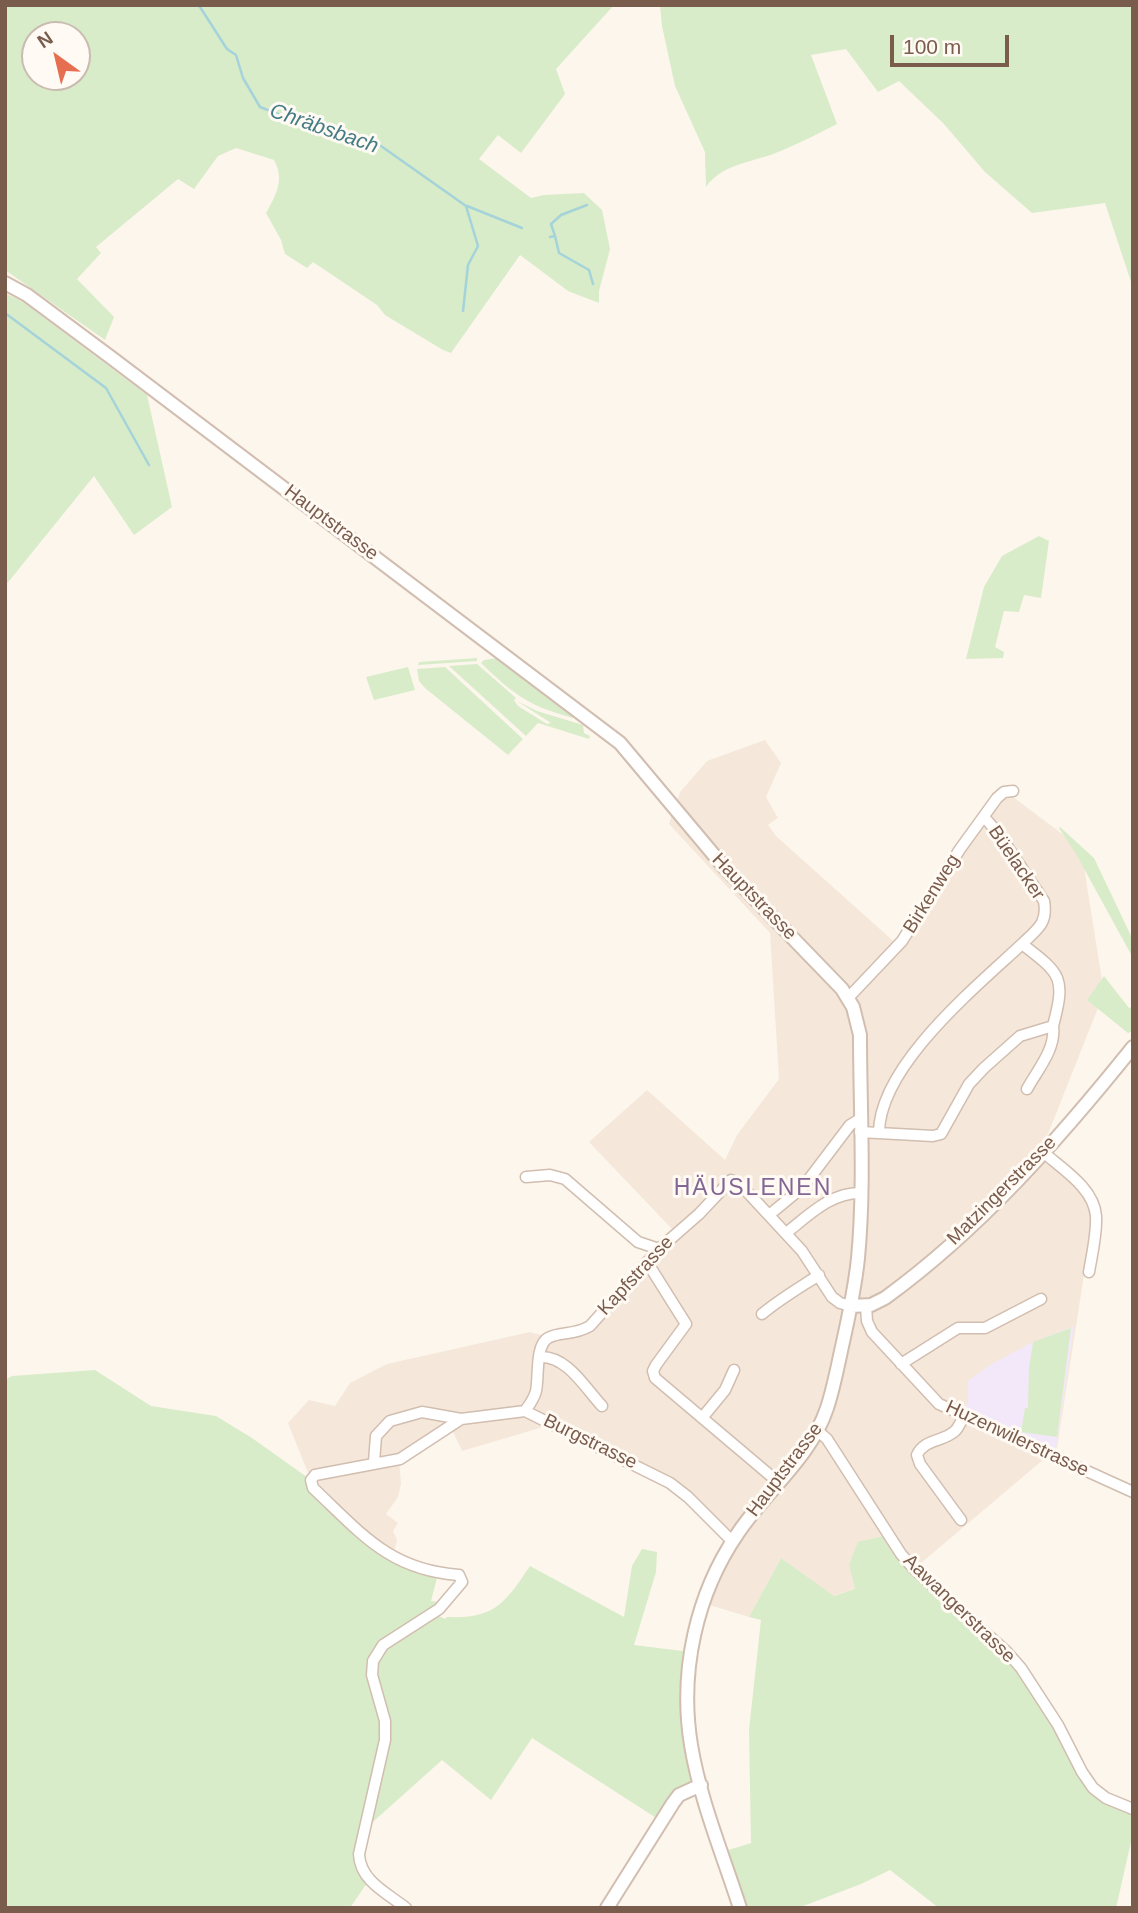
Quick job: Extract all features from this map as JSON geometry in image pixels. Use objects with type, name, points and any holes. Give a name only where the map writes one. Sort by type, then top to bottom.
[{"type":"street","name":"Hauptstrasse","points":[[5,283],[27,295],[103,351],[620,743],[724,867],[849,997],[860,1035],[861,1193],[858,1261],[851,1306],[830,1400],[818,1431],[732,1541],[704,1601],[691,1652],[687,1682],[691,1746],[701,1785]]},
{"type":"street","name":"Birkenweg","points":[[849,997],[902,940],[960,849],[997,798],[1004,792],[1013,791]]},
{"type":"street","name":"Büelacker","points":[[879,1133],[879,1116],[883,1105],[926,1036],[1044,922],[1044,901],[999,834],[984,817]]},
{"type":"street","points":[[1022,944],[1054,971],[1060,985],[1061,997],[1053,1026],[1051,1048],[1027,1089]]},
{"type":"street","points":[[860,1132],[933,1136],[941,1134],[970,1084],[984,1068],[1020,1036],[1053,1026]]},
{"type":"street","name":"Matzingerstrasse","points":[[851,1306],[866,1306],[885,1298],[1001,1196],[1076,1117],[1133,1047]]},
{"type":"street","points":[[851,1306],[836,1301],[802,1251],[769,1215],[803,1187],[850,1125],[860,1119]]},
{"type":"street","points":[[1043,1152],[1080,1185],[1092,1202],[1096,1216],[1089,1272]]},
{"type":"street","points":[[526,1177],[550,1175],[565,1180],[638,1242],[659,1249]]},
{"type":"street","name":"Kapfstrasse","points":[[539,1357],[541,1344],[548,1337],[578,1333],[590,1326],[659,1249],[731,1180],[739,1183],[769,1215]]},
{"type":"street","points":[[786,1233],[832,1199],[850,1193],[861,1193]]},
{"type":"street","points":[[647,1262],[686,1324],[656,1364],[653,1375],[778,1482]]},
{"type":"street","points":[[762,1314],[787,1294],[794,1293],[819,1275]]},
{"type":"street","points":[[901,1364],[958,1328],[985,1328],[1041,1299]]},
{"type":"street","name":"Huzenwilerstrasse","points":[[866,1306],[869,1328],[933,1400],[1133,1492]]},
{"type":"street","points":[[525,1410],[537,1389],[539,1357],[557,1359],[602,1406]]},
{"type":"street","points":[[702,1418],[724,1390],[734,1370]]},
{"type":"street","name":"Burgstrasse","points":[[407,1908],[369,1880],[359,1864],[385,1740],[385,1721],[372,1675],[373,1661],[383,1645],[439,1609],[462,1582],[459,1575],[416,1568],[396,1559],[368,1539],[313,1488],[310,1480],[315,1475],[400,1459],[461,1419],[525,1410],[670,1483],[732,1541]]},
{"type":"street","points":[[374,1462],[376,1436],[390,1421],[422,1412],[461,1419]]},
{"type":"street","points":[[961,1520],[920,1464],[917,1455],[926,1444],[955,1431],[964,1416]]},
{"type":"street","name":"Aawangerstrasse","points":[[818,1431],[827,1439],[908,1562],[1006,1651],[1021,1668],[1058,1725],[1093,1788],[1120,1806],[1133,1809]]},
{"type":"street","points":[[607,1908],[673,1803],[679,1796],[701,1785],[740,1908]]},
{"type":"shaded area","points":[[765,740],[781,763],[766,797],[778,818],[768,825],[776,836],[900,947],[1001,788],[1081,848],[1104,993],[1040,1154],[1080,1192],[1093,1217],[1057,1448],[914,1569],[849,1565],[855,1589],[833,1596],[781,1558],[749,1617],[706,1604],[736,1544],[691,1493],[668,1477],[557,1423],[462,1451],[450,1425],[399,1458],[401,1484],[398,1497],[386,1514],[398,1523],[393,1531],[397,1540],[394,1552],[368,1539],[311,1480],[288,1423],[309,1400],[335,1406],[350,1383],[387,1364],[530,1332],[548,1337],[590,1326],[672,1229],[589,1142],[647,1090],[725,1160],[737,1135],[779,1079],[770,933],[669,824],[680,792],[707,761]]},
{"type":"shaded area","points":[[1074,1326],[1056,1448],[1052,1452],[961,1410],[968,1403],[968,1381],[990,1365],[1033,1342]]},
{"type":"green space","points":[[5,5],[614,5],[556,69],[565,94],[521,153],[498,135],[479,159],[531,198],[584,193],[602,210],[610,249],[599,291],[599,303],[568,291],[520,255],[451,353],[443,350],[385,315],[377,305],[313,262],[307,268],[285,254],[281,240],[266,213],[276,194],[279,181],[274,160],[236,148],[218,156],[194,189],[178,179],[96,247],[101,253],[77,279],[114,317],[105,340],[5,270]]},
{"type":"green space","points":[[660,5],[1133,5],[1133,288],[1105,203],[1032,213],[985,172],[944,124],[899,81],[878,92],[846,49],[811,55],[837,124],[783,150],[731,167],[706,187],[705,152],[675,86]]},
{"type":"green space","points":[[5,293],[23,302],[147,395],[172,507],[134,535],[94,476],[5,586]]},
{"type":"green space","points":[[1039,536],[1049,541],[1041,598],[1024,595],[1019,612],[1004,611],[995,647],[1004,652],[1003,658],[966,659],[984,587],[1002,556]]},
{"type":"green space","points":[[477,658],[477,661],[418,665],[419,662]]},
{"type":"green space","points":[[498,658],[578,719],[548,710],[525,699],[481,663]]},
{"type":"green space","points":[[477,664],[516,698],[514,700],[518,706],[547,724],[551,723],[517,701],[537,711],[583,725],[584,733],[590,736],[589,739],[538,723],[526,736],[449,666]]},
{"type":"green space","points":[[408,667],[415,690],[374,700],[366,677]]},
{"type":"green space","points":[[445,667],[523,739],[508,755],[419,681],[417,669]]},
{"type":"green space","points":[[1059,828],[1094,858],[1133,940],[1133,958]]},
{"type":"green space","points":[[1104,976],[1129,1008],[1133,1007],[1133,1031],[1128,1033],[1087,1000]]},
{"type":"green space","points":[[1071,1328],[1057,1437],[1021,1432],[1025,1408],[1028,1408],[1033,1342]]},
{"type":"green space","points":[[95,1370],[151,1406],[216,1416],[252,1438],[311,1480],[368,1539],[438,1574],[431,1601],[447,1603],[439,1609],[439,1616],[445,1619],[477,1615],[497,1606],[513,1590],[530,1566],[624,1617],[632,1566],[642,1549],[657,1552],[656,1572],[634,1645],[691,1652],[687,1682],[701,1785],[692,1788],[661,1821],[532,1738],[491,1800],[442,1760],[365,1829],[359,1854],[369,1880],[350,1908],[5,1908],[5,1380],[12,1376]]},
{"type":"green space","points":[[888,1535],[901,1554],[1006,1651],[1093,1788],[1133,1809],[1133,1833],[1116,1908],[939,1908],[890,1870],[798,1908],[740,1908],[722,1852],[751,1843],[749,1730],[761,1620],[749,1617],[781,1558],[834,1596],[855,1589],[849,1565],[858,1542]]},
{"type":"waterway","name":"Chräbsbach","points":[[196,5],[200,7],[227,49],[236,55],[243,78],[260,107],[349,141],[381,146],[466,206],[478,246],[468,265],[463,311]]},
{"type":"waterway","points":[[550,237],[555,236],[551,224],[561,215],[587,205]]},
{"type":"waterway","points":[[467,206],[522,228]]},
{"type":"waterway","points":[[555,236],[559,253],[589,270],[593,284]]},
{"type":"waterway","points":[[5,313],[106,388],[149,465]]},
{"type":"district","name":"HÄUSLENEN","points":[[753,1189]]}]
